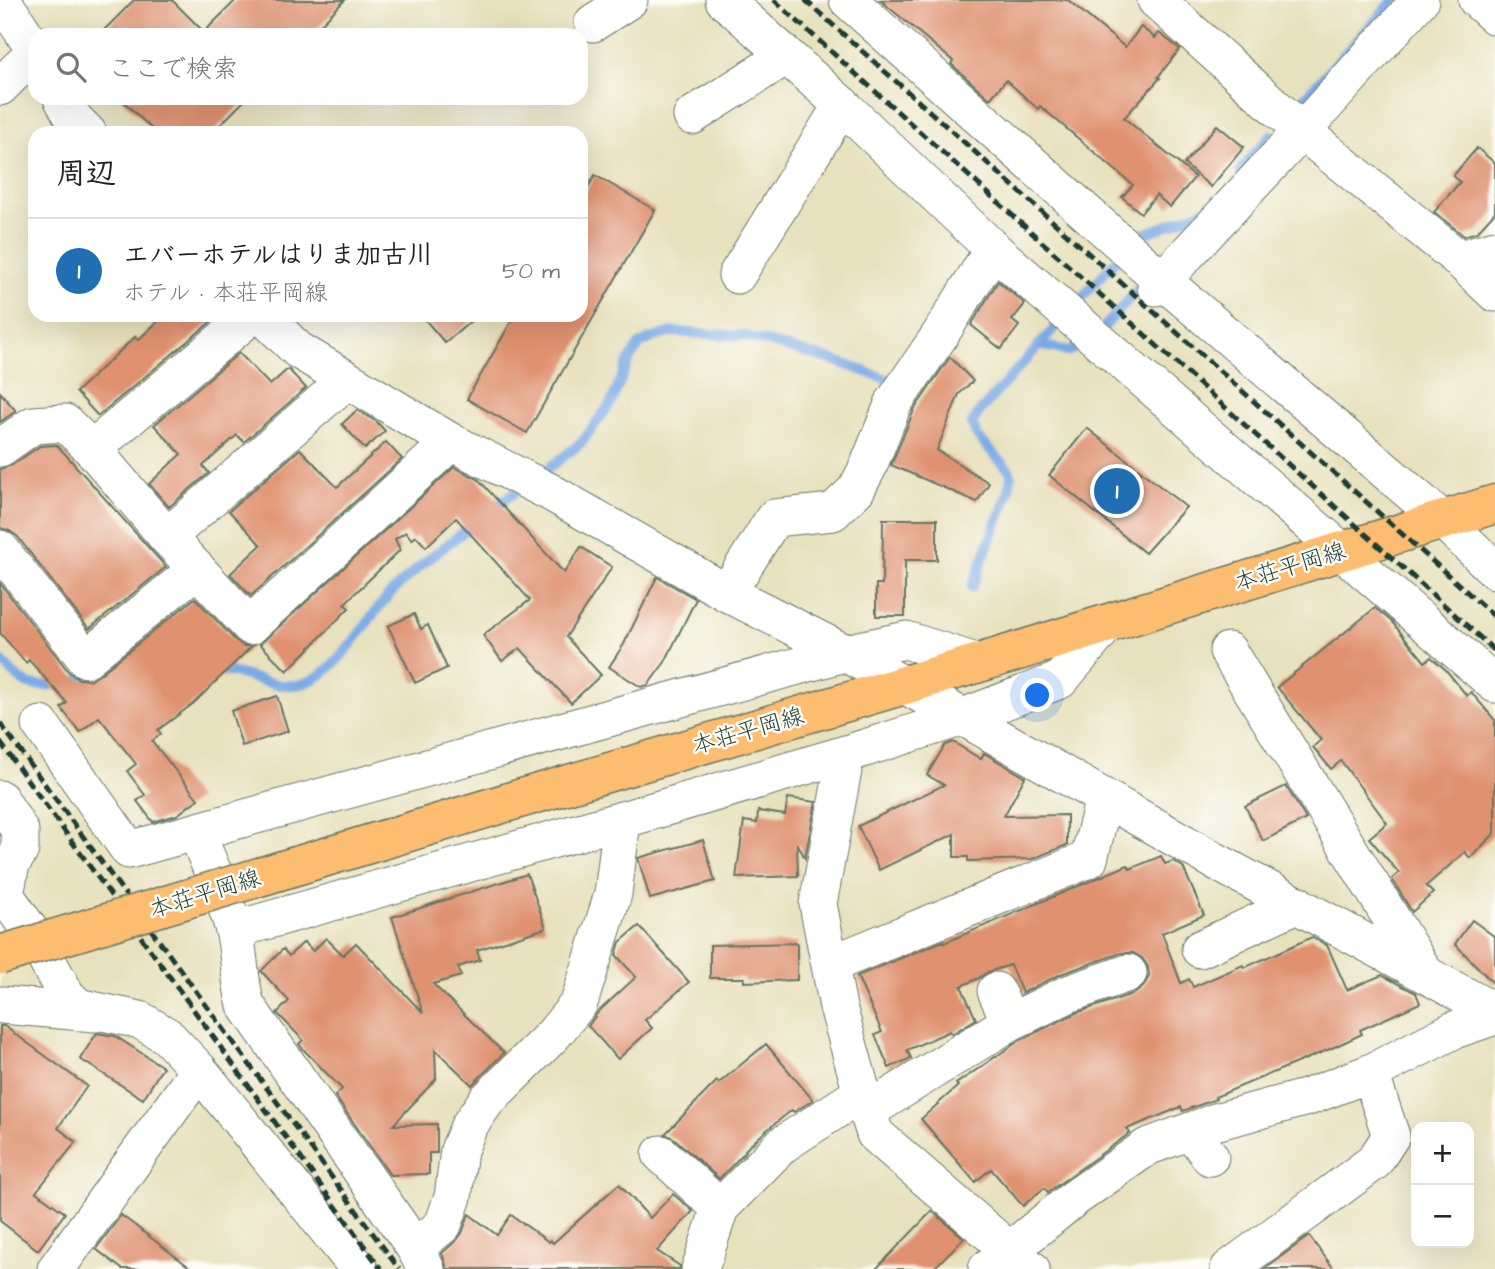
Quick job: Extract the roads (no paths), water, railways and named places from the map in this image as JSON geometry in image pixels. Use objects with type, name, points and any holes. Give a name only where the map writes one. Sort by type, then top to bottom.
[{"type":"main road","name":"本荘平岡線","points":[[0,956],[979,663],[1495,504]]},
{"type":"street","points":[[2,0],[28,40]]},
{"type":"street","points":[[593,23],[629,0]]},
{"type":"street","points":[[724,0],[842,106],[993,249],[1495,684]]},
{"type":"street","points":[[848,0],[1159,284],[1443,520],[1495,570]]},
{"type":"street","points":[[1156,0],[1302,131],[1459,259],[1495,293]]},
{"type":"street","points":[[1159,284],[1420,0]]},
{"type":"street","points":[[1477,0],[1495,16]]},
{"type":"street","points":[[692,116],[786,56]]},
{"type":"street","points":[[0,87],[28,58]]},
{"type":"street","points":[[66,105],[81,126]]},
{"type":"street","points":[[737,275],[842,106]]},
{"type":"street","points":[[727,593],[774,518],[832,512],[856,490],[894,402],[940,335],[993,249]]},
{"type":"street","points":[[1459,259],[1495,249]]},
{"type":"street","points":[[92,449],[244,322]]},
{"type":"street","points":[[269,322],[298,350],[451,442],[550,492],[727,593],[963,717],[1495,1014]]},
{"type":"street","points":[[167,537],[347,380]]},
{"type":"street","points":[[0,448],[33,425],[65,423],[92,449],[167,537],[250,626],[451,442]]},
{"type":"street","points":[[0,549],[86,659],[197,569]]},
{"type":"street","points":[[234,930],[622,820],[963,717],[1060,680],[1107,624]]},
{"type":"street","points":[[41,725],[129,850],[845,653],[906,640],[979,663]]},
{"type":"street","points":[[1228,651],[1424,972]]},
{"type":"street","points":[[846,754],[818,904],[838,1007],[854,1055],[864,1102],[875,1134],[1009,1263],[1072,1200],[1147,1147],[1200,1144],[1370,1073],[1454,1030],[1495,1014]]},
{"type":"street","points":[[831,964],[1089,859],[1104,798]]},
{"type":"street","points":[[0,799],[20,831],[20,850],[11,864],[2,895],[65,995],[78,1007],[140,1020],[167,1036],[199,1070],[359,1269]]},
{"type":"street","points":[[197,833],[234,930],[240,986],[246,1005],[423,1264],[443,1225],[453,1197],[459,1150],[469,1126],[487,1100],[553,1035],[579,1003],[613,894],[622,820]]},
{"type":"street","points":[[1200,949],[1297,904]]},
{"type":"street","points":[[1,1005],[49,992],[53,983],[47,963]]},
{"type":"street","points":[[700,1269],[720,1208],[772,1135],[864,1102],[1003,1006],[1068,994],[1128,973]]},
{"type":"street","points":[[1,1005],[114,1014]]},
{"type":"street","points":[[56,1269],[199,1070]]},
{"type":"street","points":[[1229,1269],[1374,1162],[1391,1136],[1370,1073]]},
{"type":"street","points":[[661,1154],[720,1208]]},
{"type":"waterway","points":[[1303,99],[1394,0]]},
{"type":"waterway","points":[[1240,171],[1271,135]]},
{"type":"waterway","points":[[1132,242],[1137,237],[1208,209]]},
{"type":"waterway","points":[[972,587],[1009,491],[1011,475],[977,436],[972,424],[980,411],[1122,253]]},
{"type":"waterway","points":[[1100,332],[1145,281]]},
{"type":"waterway","points":[[543,473],[582,442],[611,403],[629,360],[640,344],[672,332],[745,336],[836,361],[892,381]]},
{"type":"waterway","points":[[1038,345],[1069,351],[1089,343]]},
{"type":"waterway","points":[[491,510],[519,489]]},
{"type":"waterway","points":[[213,671],[235,673],[280,685],[302,684],[315,679],[328,670],[351,645],[381,604],[401,583],[477,522]]},
{"type":"waterway","points":[[0,660],[21,680],[32,685],[53,685],[110,675]]},
{"type":"railway","points":[[774,0],[1495,651]]},
{"type":"railway","points":[[805,0],[1495,617]]},
{"type":"railway","points":[[0,723],[399,1269]]},
{"type":"railway","points":[[0,742],[381,1269]]},
{"type":"place","name":"エバーホテルはりま加古川","points":[[1117,491]]}]
